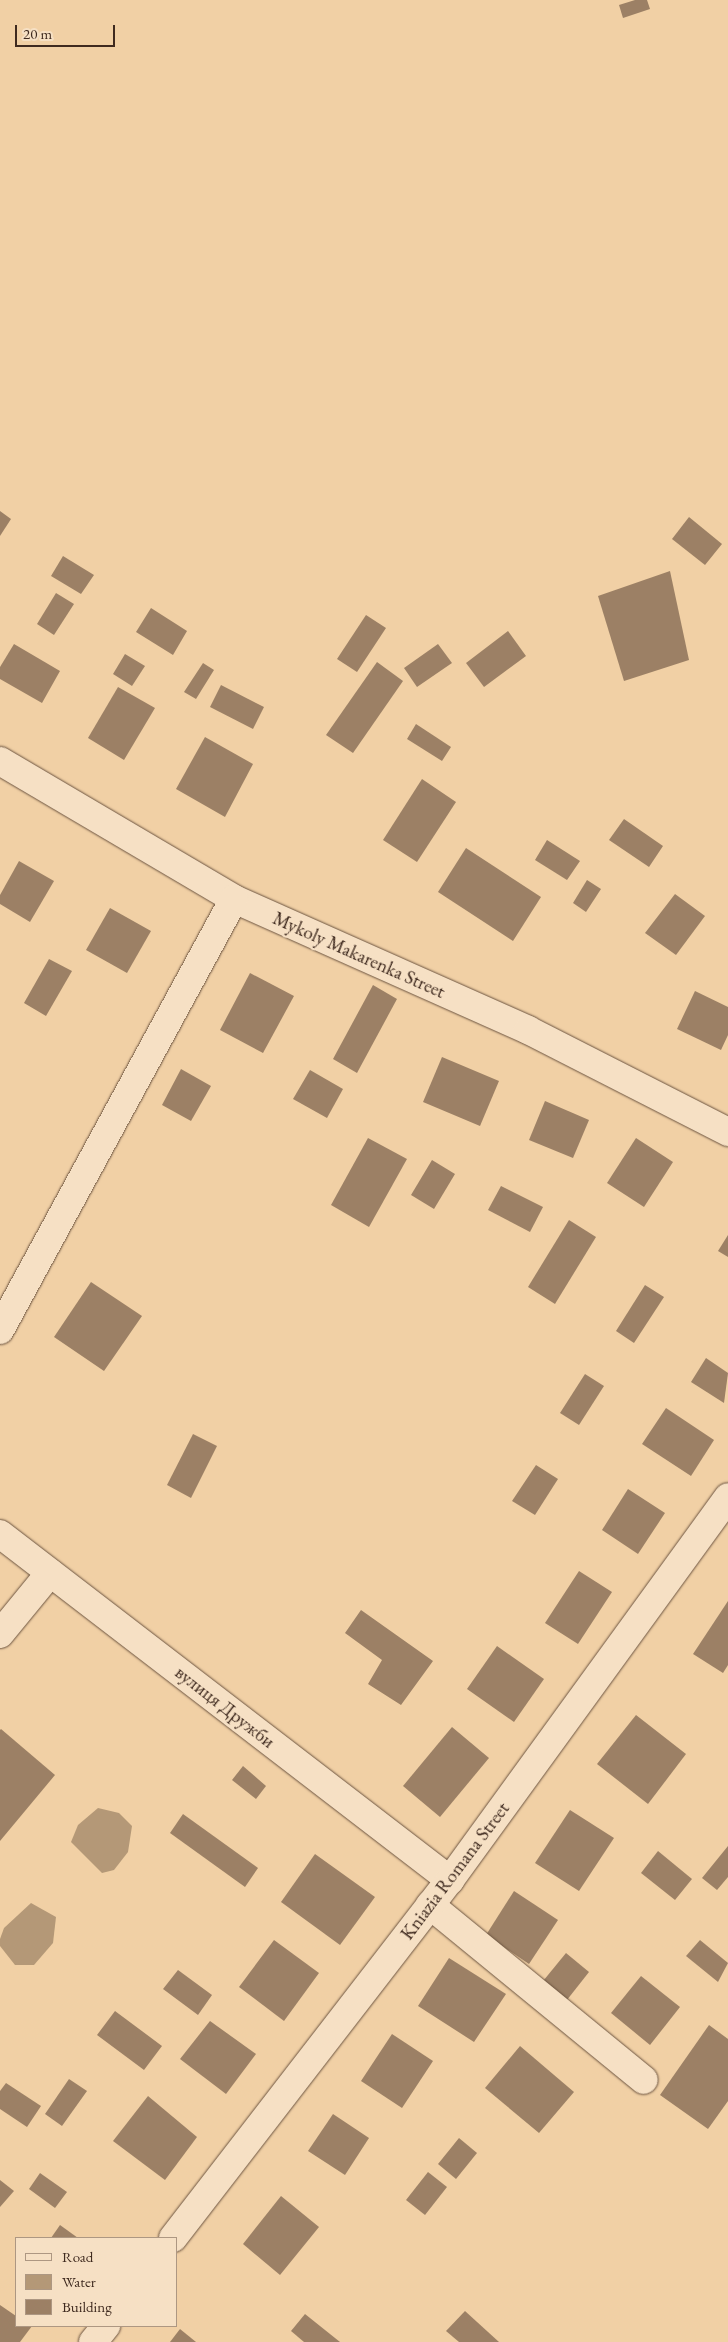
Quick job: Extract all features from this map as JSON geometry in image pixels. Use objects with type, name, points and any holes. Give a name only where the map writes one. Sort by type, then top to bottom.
[{"type":"street","name":"Mykoly Makarenka Street","points":[[0,760],[234,899],[528,1030],[728,1132]]},
{"type":"street","points":[[0,1330],[234,899]]},
{"type":"street","name":"Kniazia Romana Street","points":[[174,2237],[450,1880],[728,1497]]},
{"type":"street","name":"вулиця Дружби","points":[[0,1534],[450,1880]]},
{"type":"street","points":[[0,1634],[50,1573]]},
{"type":"street","points":[[430,1905],[644,2080]]},
{"type":"street","points":[[93,2342],[105,2327]]},
{"type":"water","points":[[98,1808],[119,1813],[132,1826],[128,1852],[114,1870],[102,1873],[71,1842],[78,1825]]},
{"type":"water","points":[[31,1903],[56,1917],[53,1943],[34,1965],[15,1965],[0,1946],[0,1939],[4,1928]]},
{"type":"building","points":[[635,0],[647,0],[650,9],[623,18],[619,5]]},
{"type":"building","points":[[0,511],[11,519],[0,536]]},
{"type":"building","points":[[689,517],[722,544],[705,565],[672,539]]},
{"type":"building","points":[[63,556],[94,575],[81,594],[51,576]]},
{"type":"building","points":[[670,571],[689,660],[624,681],[598,596]]},
{"type":"building","points":[[56,593],[74,604],[54,635],[37,624]]},
{"type":"building","points":[[151,608],[187,631],[173,655],[136,632]]},
{"type":"building","points":[[366,615],[386,628],[357,672],[337,659]]},
{"type":"building","points":[[508,631],[526,656],[484,687],[466,663]]},
{"type":"building","points":[[14,644],[60,671],[42,703],[0,679],[0,667]]},
{"type":"building","points":[[438,644],[452,663],[417,687],[404,668]]},
{"type":"building","points":[[125,654],[145,666],[132,686],[113,674]]},
{"type":"building","points":[[377,662],[403,681],[353,753],[326,735]]},
{"type":"building","points":[[203,663],[214,670],[196,699],[184,692]]},
{"type":"building","points":[[221,685],[264,707],[253,729],[210,707]]},
{"type":"building","points":[[118,687],[155,708],[124,760],[88,738]]},
{"type":"building","points":[[416,724],[451,747],[442,761],[407,739]]},
{"type":"building","points":[[205,737],[253,764],[225,817],[176,789]]},
{"type":"building","points":[[422,779],[456,802],[417,862],[383,840]]},
{"type":"building","points":[[624,819],[663,846],[649,867],[609,840]]},
{"type":"building","points":[[547,840],[580,861],[567,880],[535,860]]},
{"type":"building","points":[[466,848],[541,897],[513,941],[438,892]]},
{"type":"building","points":[[19,861],[54,881],[30,922],[0,904],[0,895]]},
{"type":"building","points":[[587,880],[601,889],[586,912],[573,903]]},
{"type":"building","points":[[675,894],[705,916],[676,955],[645,933]]},
{"type":"building","points":[[110,908],[151,931],[127,973],[86,950]]},
{"type":"building","points":[[49,959],[72,971],[46,1016],[24,1003]]},
{"type":"building","points":[[250,973],[294,996],[263,1053],[220,1030]]},
{"type":"building","points":[[373,985],[397,999],[357,1073],[333,1059]]},
{"type":"building","points":[[695,991],[728,1007],[728,1035],[721,1050],[677,1029]]},
{"type":"building","points":[[442,1057],[499,1081],[480,1126],[423,1102]]},
{"type":"building","points":[[181,1069],[211,1086],[191,1121],[162,1105]]},
{"type":"building","points":[[310,1070],[343,1089],[327,1118],[293,1099]]},
{"type":"building","points":[[545,1101],[589,1120],[573,1158],[529,1140]]},
{"type":"building","points":[[368,1138],[407,1159],[369,1227],[331,1205]]},
{"type":"building","points":[[636,1138],[673,1162],[644,1207],[607,1183]]},
{"type":"building","points":[[432,1160],[455,1174],[434,1209],[411,1195]]},
{"type":"building","points":[[501,1186],[543,1207],[530,1232],[488,1210]]},
{"type":"building","points":[[569,1220],[596,1237],[555,1304],[528,1287]]},
{"type":"building","points":[[728,1235],[728,1257],[718,1251]]},
{"type":"building","points":[[91,1282],[142,1316],[104,1371],[54,1337]]},
{"type":"building","points":[[645,1285],[664,1297],[634,1343],[616,1331]]},
{"type":"building","points":[[706,1358],[728,1373],[724,1403],[691,1382]]},
{"type":"building","points":[[585,1374],[604,1386],[579,1425],[560,1413]]},
{"type":"building","points":[[666,1408],[714,1440],[691,1476],[642,1444]]},
{"type":"building","points":[[193,1434],[217,1446],[191,1498],[167,1485]]},
{"type":"building","points":[[536,1465],[558,1479],[535,1515],[512,1501]]},
{"type":"building","points":[[628,1489],[665,1513],[638,1554],[602,1530]]},
{"type":"building","points":[[579,1571],[612,1592],[578,1644],[545,1623]]},
{"type":"building","points":[[728,1601],[728,1665],[723,1673],[693,1654]]},
{"type":"building","points":[[361,1610],[433,1661],[401,1705],[368,1684],[382,1660],[345,1633]]},
{"type":"building","points":[[497,1646],[544,1679],[514,1722],[467,1689]]},
{"type":"building","points":[[636,1715],[686,1754],[648,1804],[597,1764]]},
{"type":"building","points":[[452,1727],[489,1758],[440,1817],[403,1786]]},
{"type":"building","points":[[0,1730],[55,1775],[0,1841]]},
{"type":"building","points":[[243,1766],[266,1786],[256,1799],[232,1780]]},
{"type":"building","points":[[570,1810],[614,1838],[579,1891],[535,1863]]},
{"type":"building","points":[[183,1814],[258,1868],[245,1887],[170,1833]]},
{"type":"building","points":[[728,1846],[728,1877],[717,1890],[702,1878]]},
{"type":"building","points":[[658,1851],[692,1879],[675,1900],[641,1873]]},
{"type":"building","points":[[315,1854],[375,1897],[340,1945],[281,1902]]},
{"type":"building","points":[[514,1891],[558,1920],[529,1964],[486,1935]]},
{"type":"building","points":[[274,1940],[319,1973],[284,2021],[239,1987]]},
{"type":"building","points":[[700,1940],[728,1963],[718,1982],[686,1956]]},
{"type":"building","points":[[566,1953],[589,1972],[563,2005],[539,1986]]},
{"type":"building","points":[[449,1958],[506,1994],[474,2042],[418,2006]]},
{"type":"building","points":[[178,1970],[212,1995],[198,2015],[163,1989]]},
{"type":"building","points":[[641,1976],[680,2007],[650,2045],[611,2013]]},
{"type":"building","points":[[115,2011],[162,2046],[144,2070],[97,2035]]},
{"type":"building","points":[[210,2021],[256,2054],[226,2094],[180,2059]]},
{"type":"building","points":[[709,2025],[728,2039],[728,2101],[708,2129],[660,2095]]},
{"type":"building","points":[[392,2034],[433,2061],[402,2108],[361,2081]]},
{"type":"building","points":[[520,2046],[574,2092],[539,2133],[485,2088]]},
{"type":"building","points":[[69,2079],[87,2091],[62,2126],[45,2114]]},
{"type":"building","points":[[6,2083],[41,2106],[27,2127],[0,2109],[0,2091]]},
{"type":"building","points":[[148,2096],[197,2137],[165,2180],[113,2141]]},
{"type":"building","points":[[333,2114],[369,2138],[345,2175],[308,2151]]},
{"type":"building","points":[[459,2138],[477,2153],[456,2179],[438,2164]]},
{"type":"building","points":[[428,2172],[447,2187],[425,2215],[406,2200]]},
{"type":"building","points":[[40,2173],[67,2192],[55,2208],[29,2189]]},
{"type":"building","points":[[0,2180],[14,2191],[0,2207]]},
{"type":"building","points":[[281,2196],[319,2227],[280,2275],[243,2244]]},
{"type":"building","points":[[60,2225],[77,2237],[52,2237]]},
{"type":"building","points":[[0,2305],[15,2315],[15,2327],[31,2327],[20,2342],[0,2342]]},
{"type":"building","points":[[465,2311],[499,2342],[459,2342],[446,2331]]},
{"type":"building","points":[[305,2314],[340,2342],[304,2342],[291,2331]]},
{"type":"building","points":[[180,2329],[196,2342],[170,2342]]}]
